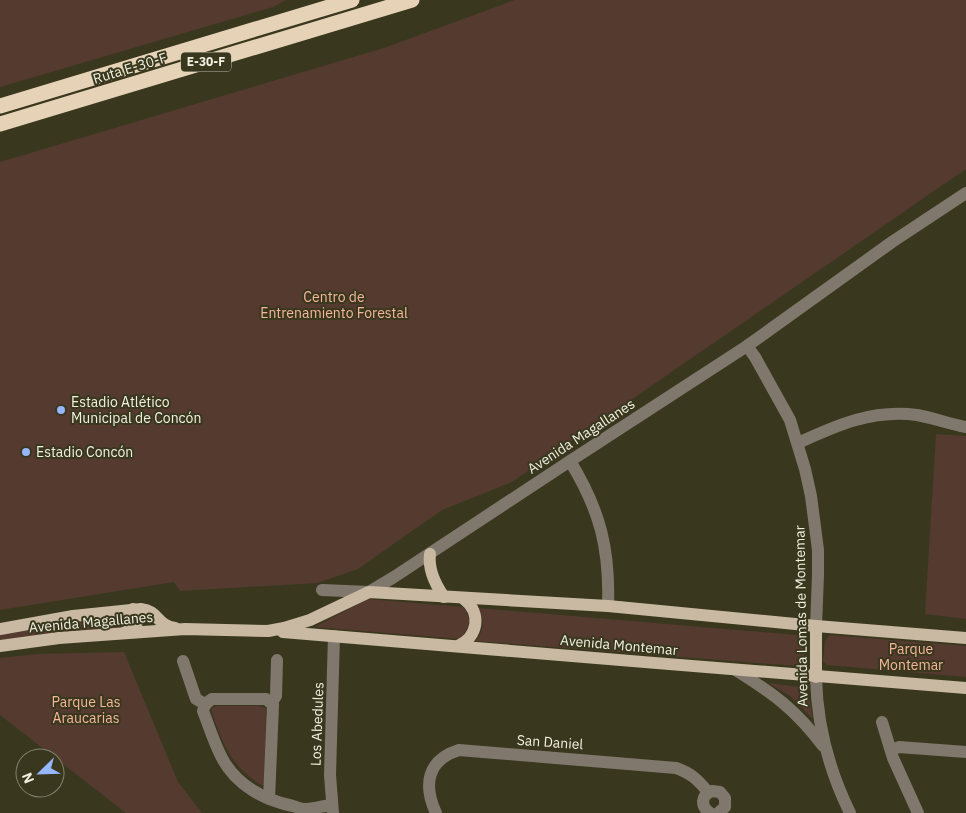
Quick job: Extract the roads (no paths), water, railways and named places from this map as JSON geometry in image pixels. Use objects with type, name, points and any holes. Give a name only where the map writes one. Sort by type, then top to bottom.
[{"type":"highway","name":"Ruta E-30-F","points":[[0,106],[352,0]]},
{"type":"highway","name":"Ruta E-30-F","points":[[0,124],[412,0]]},
{"type":"main road","points":[[430,554],[429,561],[434,579],[444,597]]},
{"type":"main road","points":[[369,592],[608,606],[966,638]]},
{"type":"main road","name":"Avenida Magallanes","points":[[0,646],[59,638],[185,629],[268,631],[310,620],[369,592]]},
{"type":"main road","points":[[458,646],[468,640],[476,624],[474,609],[464,598]]},
{"type":"main road","points":[[124,634],[135,627],[138,622],[133,609]]},
{"type":"main road","name":"Avenida Magallanes","points":[[0,629],[73,616],[133,609],[149,610],[164,625],[185,629]]},
{"type":"main road","name":"Avenida Lomas de Montemar","points":[[816,626],[816,677]]},
{"type":"main road","name":"Avenida Montemar","points":[[268,631],[737,671],[966,688]]},
{"type":"street","name":"Avenida Magallanes","points":[[369,592],[747,346],[892,242],[966,193]]},
{"type":"street","name":"Avenida Lomas de Montemar","points":[[747,346],[790,420],[798,443],[811,496],[818,550],[816,626]]},
{"type":"street","points":[[798,443],[841,424],[874,415],[914,415],[966,427]]},
{"type":"street","points":[[570,461],[596,510],[601,529],[607,554],[608,606]]},
{"type":"street","points":[[322,590],[369,592]]},
{"type":"street","name":"Los Abedules","points":[[331,806],[334,636]]},
{"type":"street","points":[[272,702],[276,696],[277,660]]},
{"type":"street","points":[[183,661],[196,699],[205,704]]},
{"type":"street","name":"Avenida Lomas de Montemar","points":[[737,671],[786,704],[808,726],[825,748]]},
{"type":"street","name":"Avenida Lomas de Montemar","points":[[816,677],[818,717],[825,748],[850,813]]},
{"type":"street","points":[[269,799],[274,708],[272,702],[266,699],[212,699],[205,704],[203,711],[222,757],[228,768],[250,789],[269,799],[296,806],[301,802],[331,806]]},
{"type":"street","points":[[882,722],[890,750],[918,813]]},
{"type":"street","points":[[890,750],[900,746],[966,752]]},
{"type":"street","name":"San Daniel","points":[[436,813],[428,789],[431,773],[445,756],[459,750],[676,768],[698,779],[708,792]]},
{"type":"street","name":"San Daniel","points":[[716,791],[723,795],[726,802],[716,812],[703,806],[702,802],[708,792],[716,791]]},
{"type":"place","name":"Estadio Atlético Municipal de Concón","points":[[61,410]]},
{"type":"place","name":"Estadio Concón","points":[[26,452]]},
{"type":"park label","name":"Centro de Entrenamiento Forestal","points":[[334,306]]},
{"type":"park label","name":"Parque Montemar","points":[[911,658]]},
{"type":"park label","name":"Parque Las Araucarias","points":[[86,710]]}]
